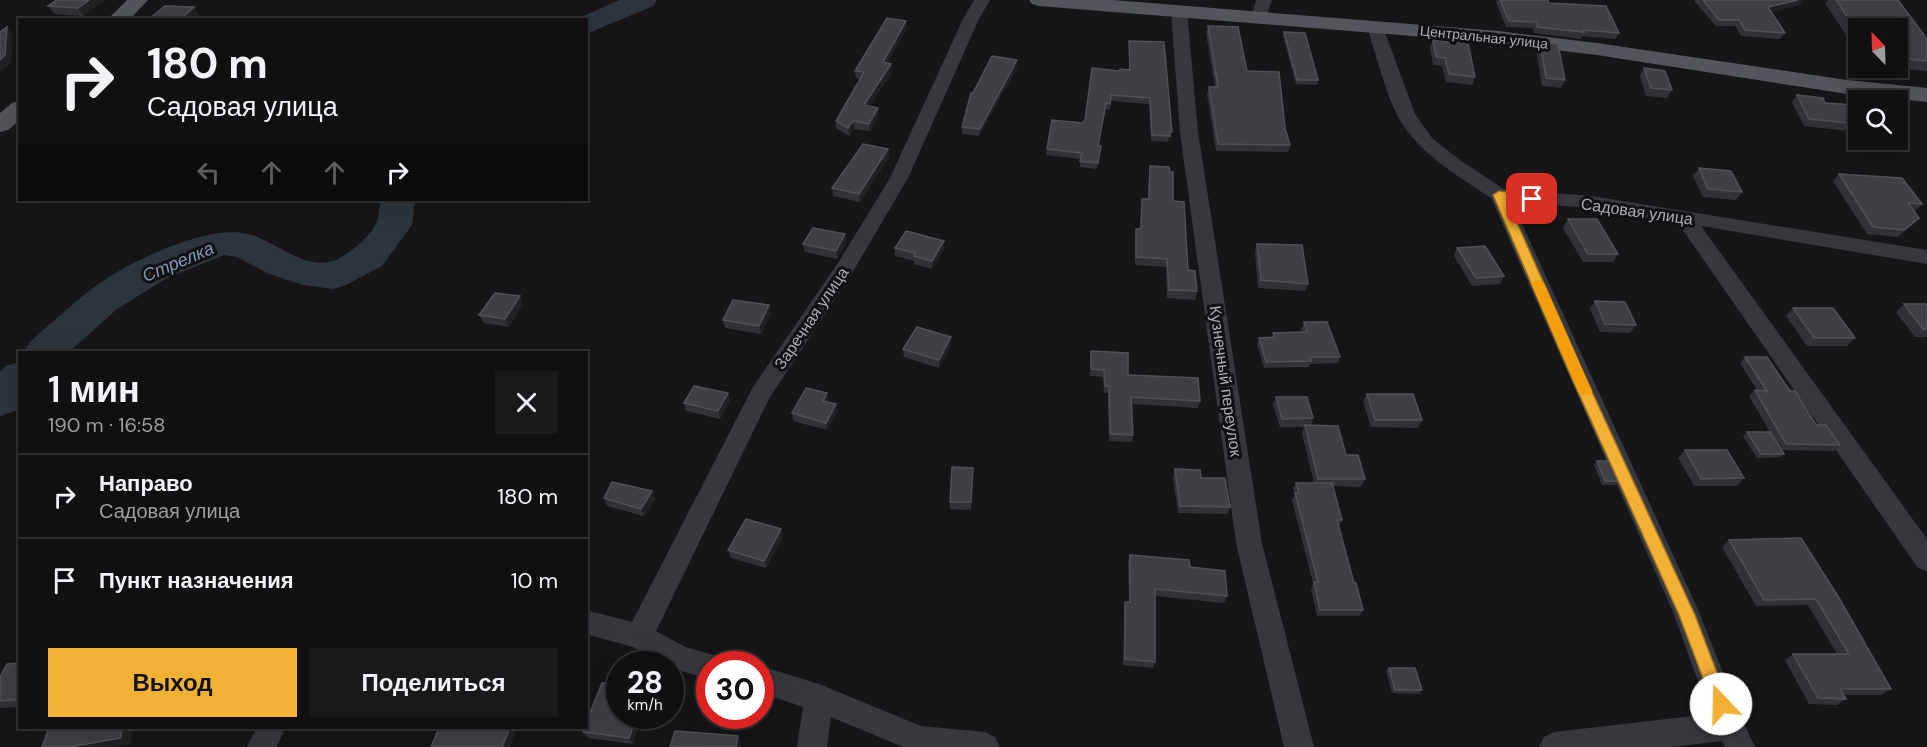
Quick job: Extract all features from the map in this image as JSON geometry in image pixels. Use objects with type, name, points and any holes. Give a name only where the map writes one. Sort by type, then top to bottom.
[{"type":"main road","points":[[119,18],[138,0]]},
{"type":"main road","name":"Центральная улица","points":[[1039,0],[1179,11],[1261,9],[1375,27],[1597,49],[1847,87],[1927,95]]},
{"type":"main road","points":[[0,125],[18,110]]},
{"type":"street","name":"Заречная улица","points":[[635,635],[761,393],[845,268],[898,178],[970,19],[982,0]]},
{"type":"street","name":"Кузнечный переулок","points":[[1179,11],[1189,132],[1249,543],[1299,747]]},
{"type":"street","name":"Садовая улица","points":[[1375,27],[1406,115],[1426,142],[1454,165],[1499,195],[1591,202],[1924,261]]},
{"type":"street","points":[[1499,195],[1581,383],[1687,615],[1735,737],[1554,747]]},
{"type":"street","points":[[1684,217],[1927,560]]},
{"type":"street","points":[[588,623],[635,635],[680,659],[696,663]]},
{"type":"street","points":[[774,684],[825,701],[921,740],[985,747]]},
{"type":"street","points":[[812,747],[825,701]]},
{"type":"street","points":[[262,747],[270,729]]},
{"type":"building","points":[[57,0],[89,0],[78,8],[48,6]]},
{"type":"building","points":[[1500,0],[1548,0],[1549,3],[1606,6],[1619,33],[1537,27],[1536,22],[1509,21]]},
{"type":"building","points":[[1703,0],[1798,0],[1768,7],[1785,33],[1745,30],[1739,20],[1719,20]]},
{"type":"building","points":[[1836,0],[1898,0],[1927,39],[1927,61],[1908,59],[1908,18],[1848,18]]},
{"type":"building","points":[[165,6],[194,7],[182,18],[150,18]]},
{"type":"building","points":[[887,18],[906,21],[883,62],[891,64],[864,105],[878,108],[869,124],[853,121],[848,128],[836,121],[864,72],[855,71]]},
{"type":"building","points":[[1208,26],[1238,27],[1247,71],[1279,72],[1285,128],[1290,145],[1218,144],[1209,87],[1218,87]]},
{"type":"building","points":[[7,27],[5,55],[0,60],[0,32]]},
{"type":"building","points":[[1284,32],[1305,33],[1318,80],[1297,80]]},
{"type":"building","points":[[1433,40],[1468,43],[1475,77],[1449,74],[1445,58],[1436,57]]},
{"type":"building","points":[[1129,41],[1164,42],[1172,132],[1169,131],[1170,136],[1152,135],[1150,98],[1111,95],[1110,104],[1106,103],[1098,146],[1101,146],[1098,163],[1080,161],[1082,153],[1047,149],[1052,120],[1082,123],[1085,120],[1092,68],[1130,70]]},
{"type":"building","points":[[1540,42],[1558,44],[1565,80],[1546,78]]},
{"type":"building","points":[[992,56],[1017,60],[980,129],[962,127],[971,93]]},
{"type":"building","points":[[1644,68],[1665,71],[1672,90],[1651,88]]},
{"type":"building","points":[[1797,95],[1823,98],[1825,103],[1848,105],[1848,123],[1809,119]]},
{"type":"building","points":[[863,144],[888,149],[859,194],[832,188]]},
{"type":"building","points":[[1150,166],[1169,167],[1170,172],[1173,172],[1173,201],[1184,202],[1188,270],[1195,271],[1197,291],[1169,290],[1167,259],[1136,257],[1136,229],[1141,229],[1142,199],[1149,199]]},
{"type":"building","points":[[1699,168],[1731,171],[1742,192],[1708,189]]},
{"type":"building","points":[[1839,174],[1902,178],[1922,204],[1908,203],[1919,218],[1904,230],[1873,227]]},
{"type":"building","points":[[1568,219],[1597,219],[1618,254],[1588,254]]},
{"type":"building","points":[[813,228],[845,234],[836,251],[803,244]]},
{"type":"building","points":[[906,231],[944,241],[932,261],[914,256],[915,253],[895,248]]},
{"type":"building","points":[[1257,244],[1302,245],[1308,284],[1261,280]]},
{"type":"building","points":[[1485,246],[1504,276],[1476,278],[1457,248]]},
{"type":"building","points":[[495,293],[520,296],[505,319],[479,315]]},
{"type":"building","points":[[733,300],[769,305],[759,326],[723,320]]},
{"type":"building","points":[[1595,301],[1625,302],[1636,325],[1605,324]]},
{"type":"building","points":[[1904,304],[1927,304],[1927,329],[1923,329]]},
{"type":"building","points":[[1793,308],[1833,308],[1855,338],[1814,338]]},
{"type":"building","points":[[1304,322],[1327,322],[1340,357],[1310,357],[1311,361],[1266,362],[1259,338],[1275,337],[1273,333],[1307,332]]},
{"type":"building","points":[[917,327],[951,337],[939,360],[903,349]]},
{"type":"building","points":[[1091,351],[1128,353],[1128,375],[1198,378],[1200,401],[1131,397],[1133,435],[1110,434],[1109,386],[1105,386],[1104,370],[1091,369]]},
{"type":"building","points":[[1745,357],[1767,357],[1790,391],[1795,391],[1816,425],[1826,425],[1840,445],[1786,444],[1755,390],[1767,391]]},
{"type":"building","points":[[694,386],[728,393],[718,411],[684,403]]},
{"type":"building","points":[[806,388],[827,393],[823,401],[836,404],[826,423],[792,413]]},
{"type":"building","points":[[1367,394],[1413,394],[1422,420],[1375,420]]},
{"type":"building","points":[[1276,397],[1307,397],[1313,418],[1282,419]]},
{"type":"building","points":[[1305,425],[1338,426],[1346,455],[1358,455],[1365,479],[1318,479]]},
{"type":"building","points":[[1747,432],[1770,432],[1784,454],[1761,454]]},
{"type":"building","points":[[1685,450],[1727,450],[1744,478],[1701,479]]},
{"type":"building","points":[[1597,461],[1609,461],[1618,481],[1605,481]]},
{"type":"building","points":[[952,467],[973,468],[971,502],[950,502]]},
{"type":"building","points":[[1175,469],[1200,470],[1201,478],[1225,478],[1230,507],[1180,506]]},
{"type":"building","points":[[612,482],[652,491],[641,509],[604,498]]},
{"type":"building","points":[[1296,483],[1332,483],[1342,520],[1337,520],[1363,610],[1320,610],[1314,582],[1318,582],[1295,493],[1299,493]]},
{"type":"building","points":[[746,519],[781,529],[764,561],[728,550]]},
{"type":"building","points":[[1801,538],[1839,598],[1891,689],[1840,689],[1846,699],[1818,698],[1793,654],[1849,654],[1816,599],[1764,600],[1729,540]]},
{"type":"building","points":[[1130,555],[1189,560],[1190,567],[1225,571],[1227,596],[1155,589],[1155,662],[1125,659],[1125,602],[1130,602]]},
{"type":"building","points":[[18,663],[18,699],[0,701],[0,677],[7,664]]},
{"type":"building","points":[[1389,668],[1415,668],[1422,690],[1395,690]]},
{"type":"building","points":[[602,683],[606,683],[606,729],[632,729],[629,738],[583,732],[584,729],[588,729],[588,718]]},
{"type":"building","points":[[49,729],[123,729],[120,738],[70,747],[42,747]]},
{"type":"building","points":[[439,729],[510,729],[502,747],[431,747]]},
{"type":"building","points":[[675,731],[738,736],[736,747],[670,747]]},
{"type":"waterway","name":"Стрелка","points":[[588,24],[643,0]]},
{"type":"waterway","name":"Стрелка","points":[[45,351],[104,299],[154,269],[196,251],[223,243],[245,245],[282,265],[303,272],[333,276],[369,257],[394,225],[398,201]]},
{"type":"waterway","name":"Стрелка","points":[[0,400],[18,379]]},
{"type":"slow traffic","points":[[1538,283],[1585,391]]},
{"type":"route","points":[[1532,199],[1499,195],[1581,383],[1687,615],[1721,704]]}]
